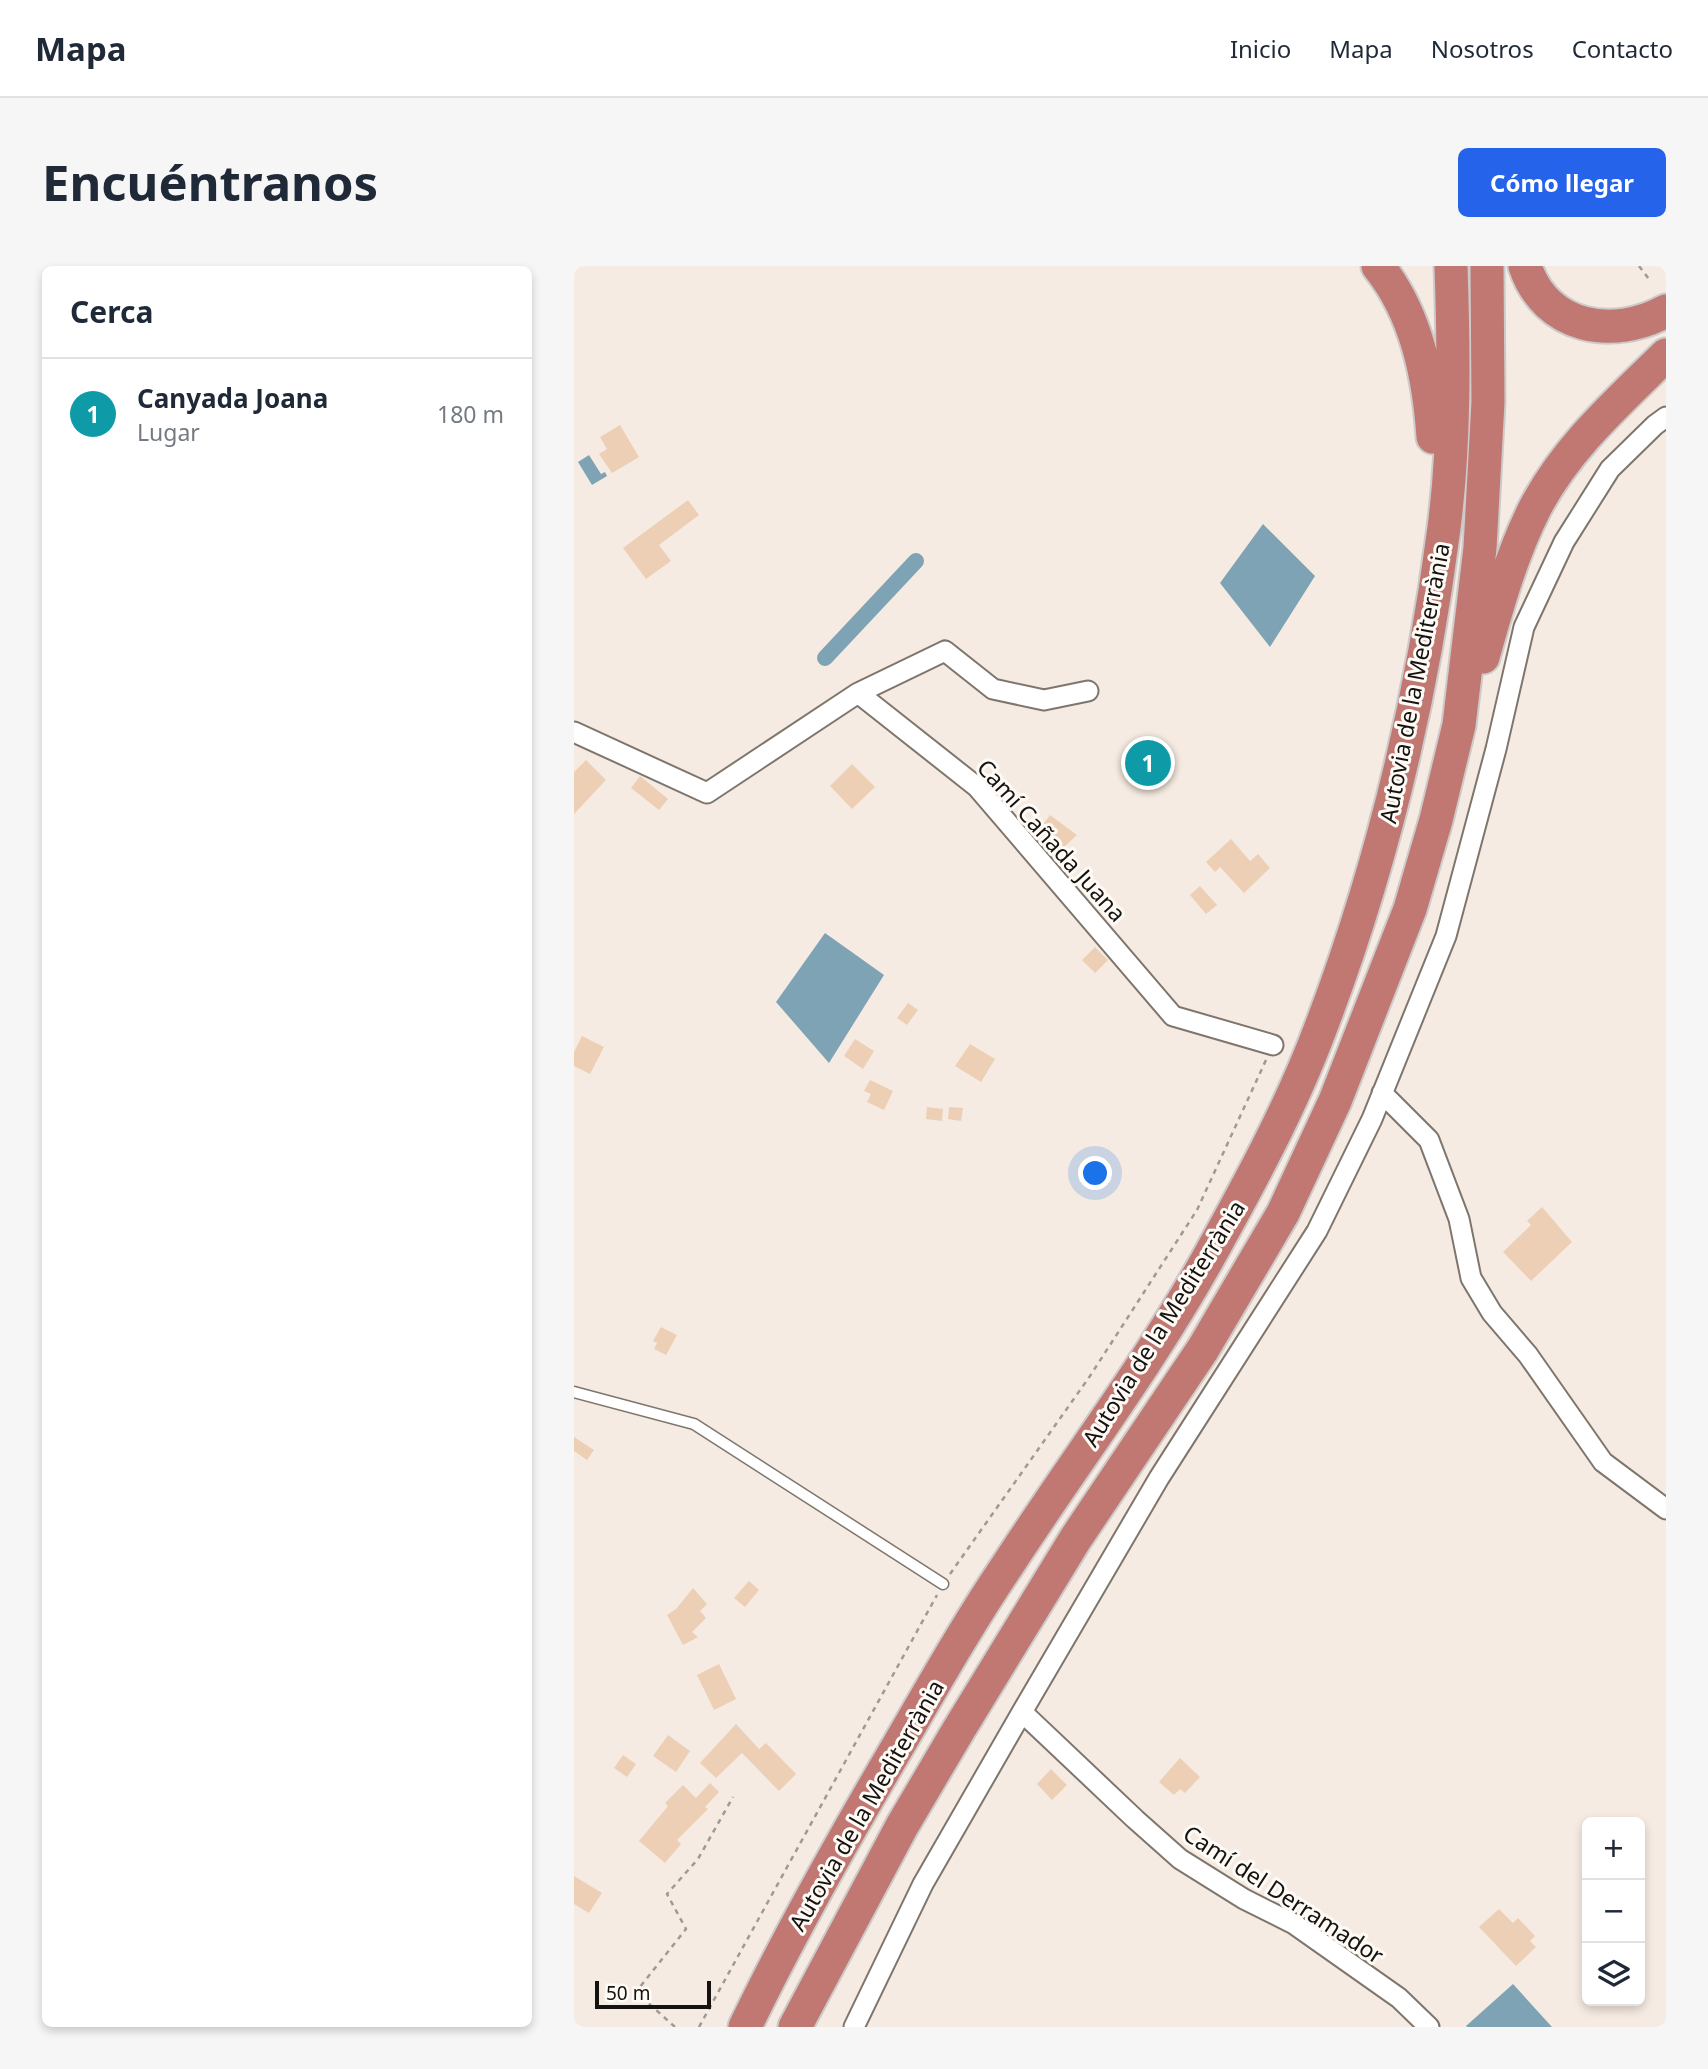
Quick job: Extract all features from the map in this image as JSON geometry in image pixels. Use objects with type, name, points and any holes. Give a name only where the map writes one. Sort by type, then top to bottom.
[{"type":"highway","points":[[1378,266],[1387,277],[1406,314],[1421,356],[1430,400],[1434,486],[1444,526]]},
{"type":"highway","name":"Autovia de la Mediterrània","points":[[745,2027],[831,1862],[940,1675],[1006,1566],[1140,1369],[1203,1268],[1279,1124],[1321,1028],[1385,834],[1421,672],[1444,526],[1451,447],[1454,342],[1451,266]]},
{"type":"highway","name":"Autovia de la Mediterrània","points":[[795,2027],[902,1826],[958,1731],[1076,1538],[1203,1349],[1283,1213],[1335,1101],[1410,909],[1436,820],[1459,725],[1480,548],[1488,402],[1487,266]]},
{"type":"highway","points":[[1525,266],[1544,299],[1560,312],[1581,323],[1606,328],[1636,324],[1666,311]]},
{"type":"highway","points":[[1459,725],[1478,673],[1510,567],[1535,509],[1567,459],[1608,411],[1666,355]]},
{"type":"street","points":[[854,2027],[923,1884],[1022,1712],[1159,1478],[1317,1231],[1382,1093],[1446,936],[1496,749],[1524,627],[1564,542],[1610,469],[1655,425],[1666,418]]},
{"type":"street","points":[[574,732],[707,793],[858,693],[945,651],[993,689],[1044,699],[1088,691]]},
{"type":"street","name":"Camí Cañada Juana","points":[[858,693],[977,787],[1173,1016],[1273,1045]]},
{"type":"street","points":[[1382,1093],[1429,1140],[1459,1219],[1471,1278],[1492,1313],[1528,1355],[1603,1462],[1666,1509]]},
{"type":"street","name":"Camí del Derramador","points":[[1022,1712],[1125,1811],[1180,1859],[1244,1899],[1294,1924],[1399,1998],[1429,2027]]},
{"type":"lane","points":[[574,1392],[694,1424],[943,1584]]},
{"type":"path","points":[[1639,266],[1649,279]]},
{"type":"path","points":[[699,2027],[943,1584],[1090,1376],[1198,1210],[1273,1045]]},
{"type":"path","points":[[675,2027],[636,1992],[686,1929],[667,1894],[698,1859],[733,1797]]},
{"type":"water","points":[[589,455],[601,474],[605,472],[607,476],[592,485],[578,462]]},
{"type":"water","points":[[1263,524],[1315,576],[1270,647],[1220,583]]},
{"type":"water","points":[[825,933],[884,975],[829,1063],[776,1002]]},
{"type":"water","points":[[1513,1984],[1552,2027],[1466,2026]]},
{"type":"building","points":[[620,425],[639,457],[612,473],[599,454],[607,449],[600,437]]},
{"type":"building","points":[[688,500],[699,515],[659,545],[671,561],[646,579],[623,548]]},
{"type":"building","points":[[586,760],[606,780],[574,814],[574,772]]},
{"type":"building","points":[[852,764],[875,787],[852,809],[830,786]]},
{"type":"building","points":[[640,776],[668,799],[659,810],[631,788]]},
{"type":"building","points":[[1050,815],[1077,835],[1062,849],[1055,844],[1049,852],[1035,836]]},
{"type":"building","points":[[1231,839],[1250,861],[1258,854],[1270,868],[1244,893],[1220,867],[1215,872],[1206,862]]},
{"type":"building","points":[[1200,886],[1217,905],[1206,914],[1190,895]]},
{"type":"building","points":[[1095,947],[1108,960],[1095,973],[1082,960]]},
{"type":"building","points":[[908,1003],[918,1010],[907,1025],[897,1018]]},
{"type":"building","points":[[582,1036],[604,1047],[590,1074],[574,1066],[574,1052]]},
{"type":"building","points":[[855,1039],[874,1051],[863,1069],[844,1056]]},
{"type":"building","points":[[970,1044],[995,1059],[981,1082],[955,1066]]},
{"type":"building","points":[[870,1080],[893,1091],[884,1110],[867,1102],[871,1094],[864,1091]]},
{"type":"building","points":[[927,1107],[943,1109],[942,1121],[926,1119]]},
{"type":"building","points":[[949,1107],[963,1108],[961,1121],[948,1119]]},
{"type":"building","points":[[1542,1207],[1572,1242],[1531,1281],[1503,1252],[1531,1225],[1527,1221]]},
{"type":"building","points":[[661,1327],[677,1335],[666,1355],[654,1349],[657,1343],[653,1341]]},
{"type":"building","points":[[574,1437],[594,1450],[587,1460],[574,1451]]},
{"type":"building","points":[[749,1581],[759,1590],[745,1607],[734,1598]]},
{"type":"building","points":[[693,1588],[707,1604],[700,1611],[706,1618],[692,1632],[698,1637],[683,1645],[667,1615],[676,1609]]},
{"type":"building","points":[[719,1664],[736,1699],[714,1710],[697,1675]]},
{"type":"building","points":[[736,1724],[759,1749],[766,1743],[796,1774],[779,1791],[742,1753],[716,1778],[700,1763]]},
{"type":"building","points":[[668,1735],[690,1751],[676,1772],[653,1756]]},
{"type":"building","points":[[623,1755],[636,1764],[627,1777],[614,1768]]},
{"type":"building","points":[[1180,1758],[1200,1777],[1185,1793],[1180,1789],[1174,1795],[1159,1782]]},
{"type":"building","points":[[1051,1769],[1067,1785],[1052,1800],[1037,1784]]},
{"type":"building","points":[[710,1783],[719,1792],[705,1807],[708,1809],[677,1840],[681,1844],[665,1863],[639,1841],[668,1806],[665,1803],[683,1785],[696,1798]]},
{"type":"building","points":[[574,1876],[602,1893],[589,1913],[574,1904]]},
{"type":"building","points":[[1499,1909],[1513,1923],[1518,1918],[1535,1936],[1530,1941],[1536,1947],[1516,1966],[1479,1927]]},
{"type":"waterway","points":[[825,658],[916,561]]},
{"type":"place","name":"Canyada Joana","points":[[1148,763]]}]
